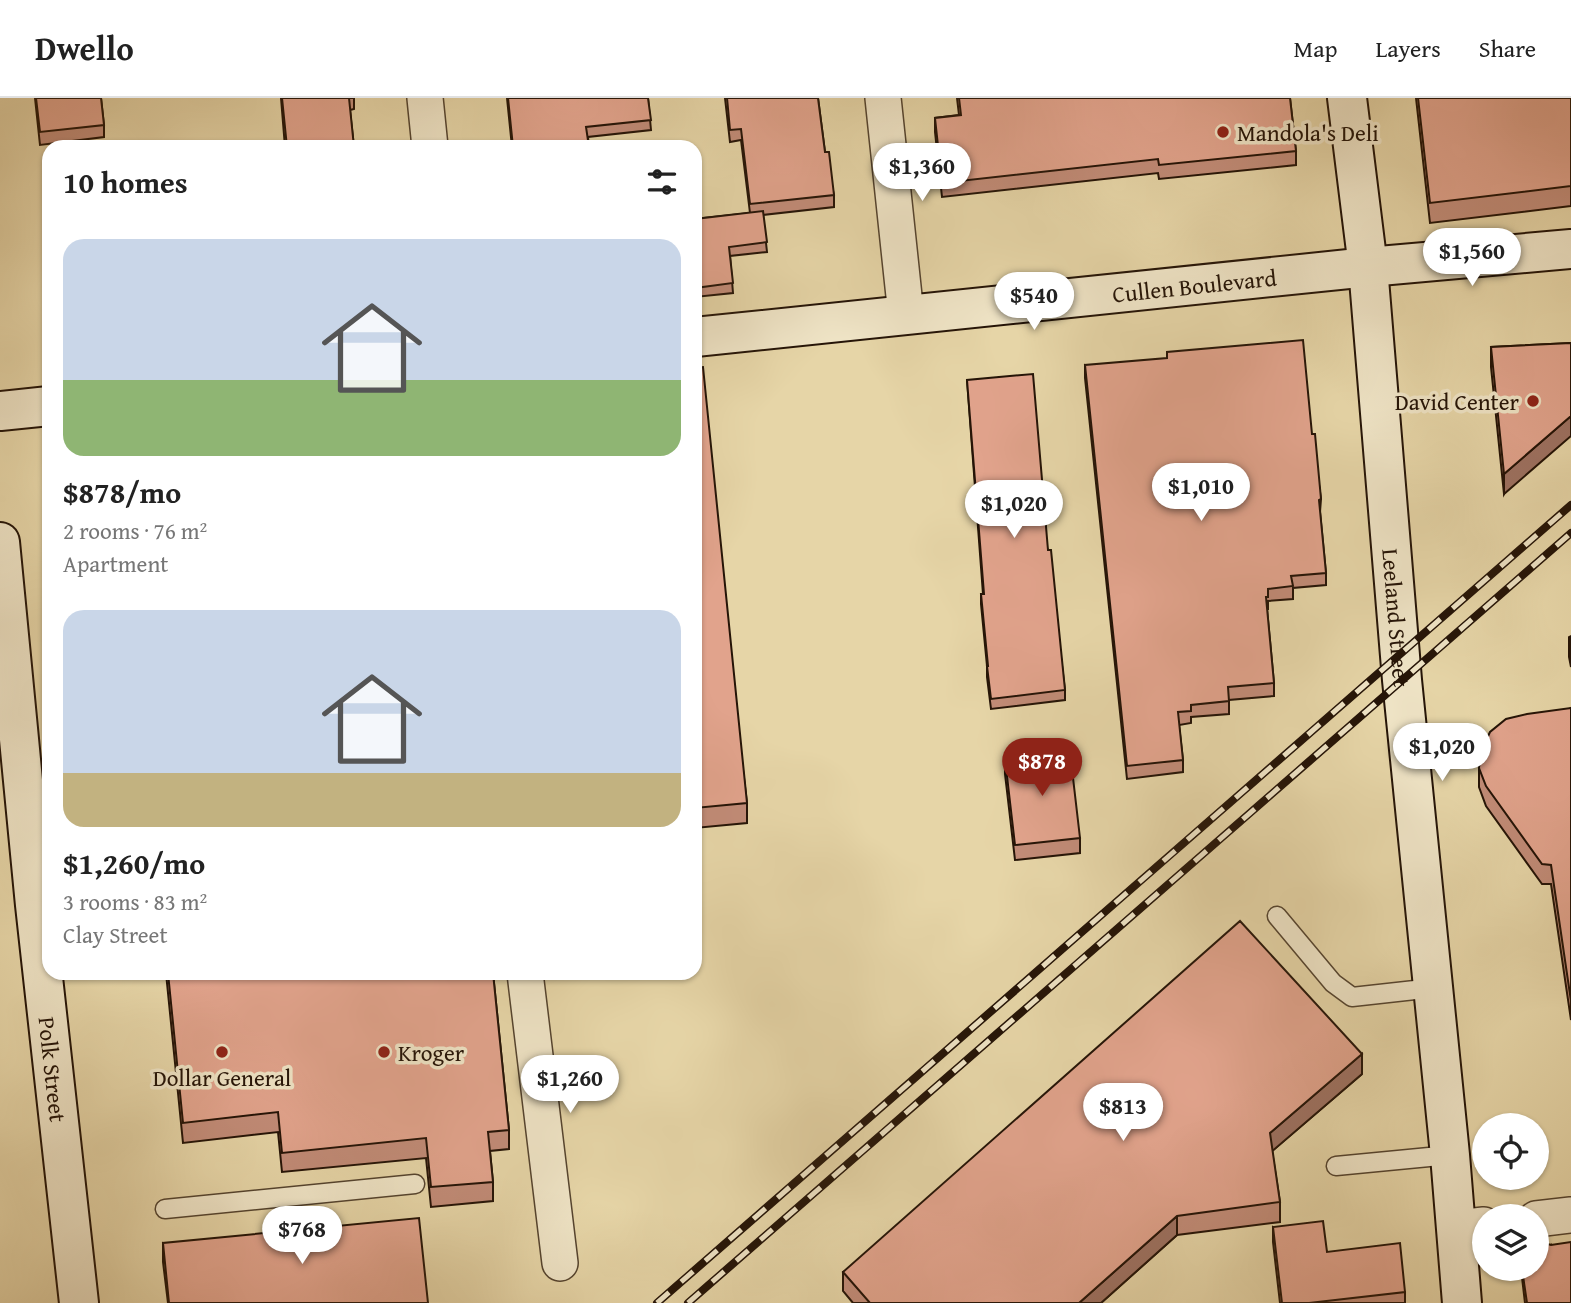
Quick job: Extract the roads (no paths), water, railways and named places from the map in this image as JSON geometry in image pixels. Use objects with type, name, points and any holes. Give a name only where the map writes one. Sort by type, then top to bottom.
[{"type":"main road","name":"Leeland Street","points":[[1346,98],[1368,267],[1402,680],[1450,1155],[1470,1227],[1462,1303]]},
{"type":"main road","name":"Cullen Boulevard","points":[[702,336],[1368,267],[1571,249]]},
{"type":"main road","points":[[0,411],[42,407]]},
{"type":"main road","name":"Polk Street","points":[[0,542],[42,968]]},
{"type":"main road","name":"Polk Street","points":[[43,980],[79,1303]]},
{"type":"street","points":[[425,98],[429,140]]},
{"type":"street","points":[[883,98],[906,315]]},
{"type":"street","points":[[527,980],[560,1263]]},
{"type":"street","points":[[1549,1218],[1571,1216]]},
{"type":"lane","points":[[1277,916],[1333,982],[1352,997],[1433,988]]},
{"type":"lane","points":[[1336,1166],[1450,1155]]},
{"type":"lane","points":[[165,1209],[415,1184]]},
{"type":"railway","points":[[657,1303],[1571,505]]},
{"type":"railway","points":[[688,1303],[1571,533]]},
{"type":"place","name":"Mandola's Deli","points":[[1223,132]]},
{"type":"place","name":"David Center","points":[[1533,401]]},
{"type":"place","name":"Dollar General","points":[[222,1052]]},
{"type":"place","name":"Kroger","points":[[384,1052]]}]
